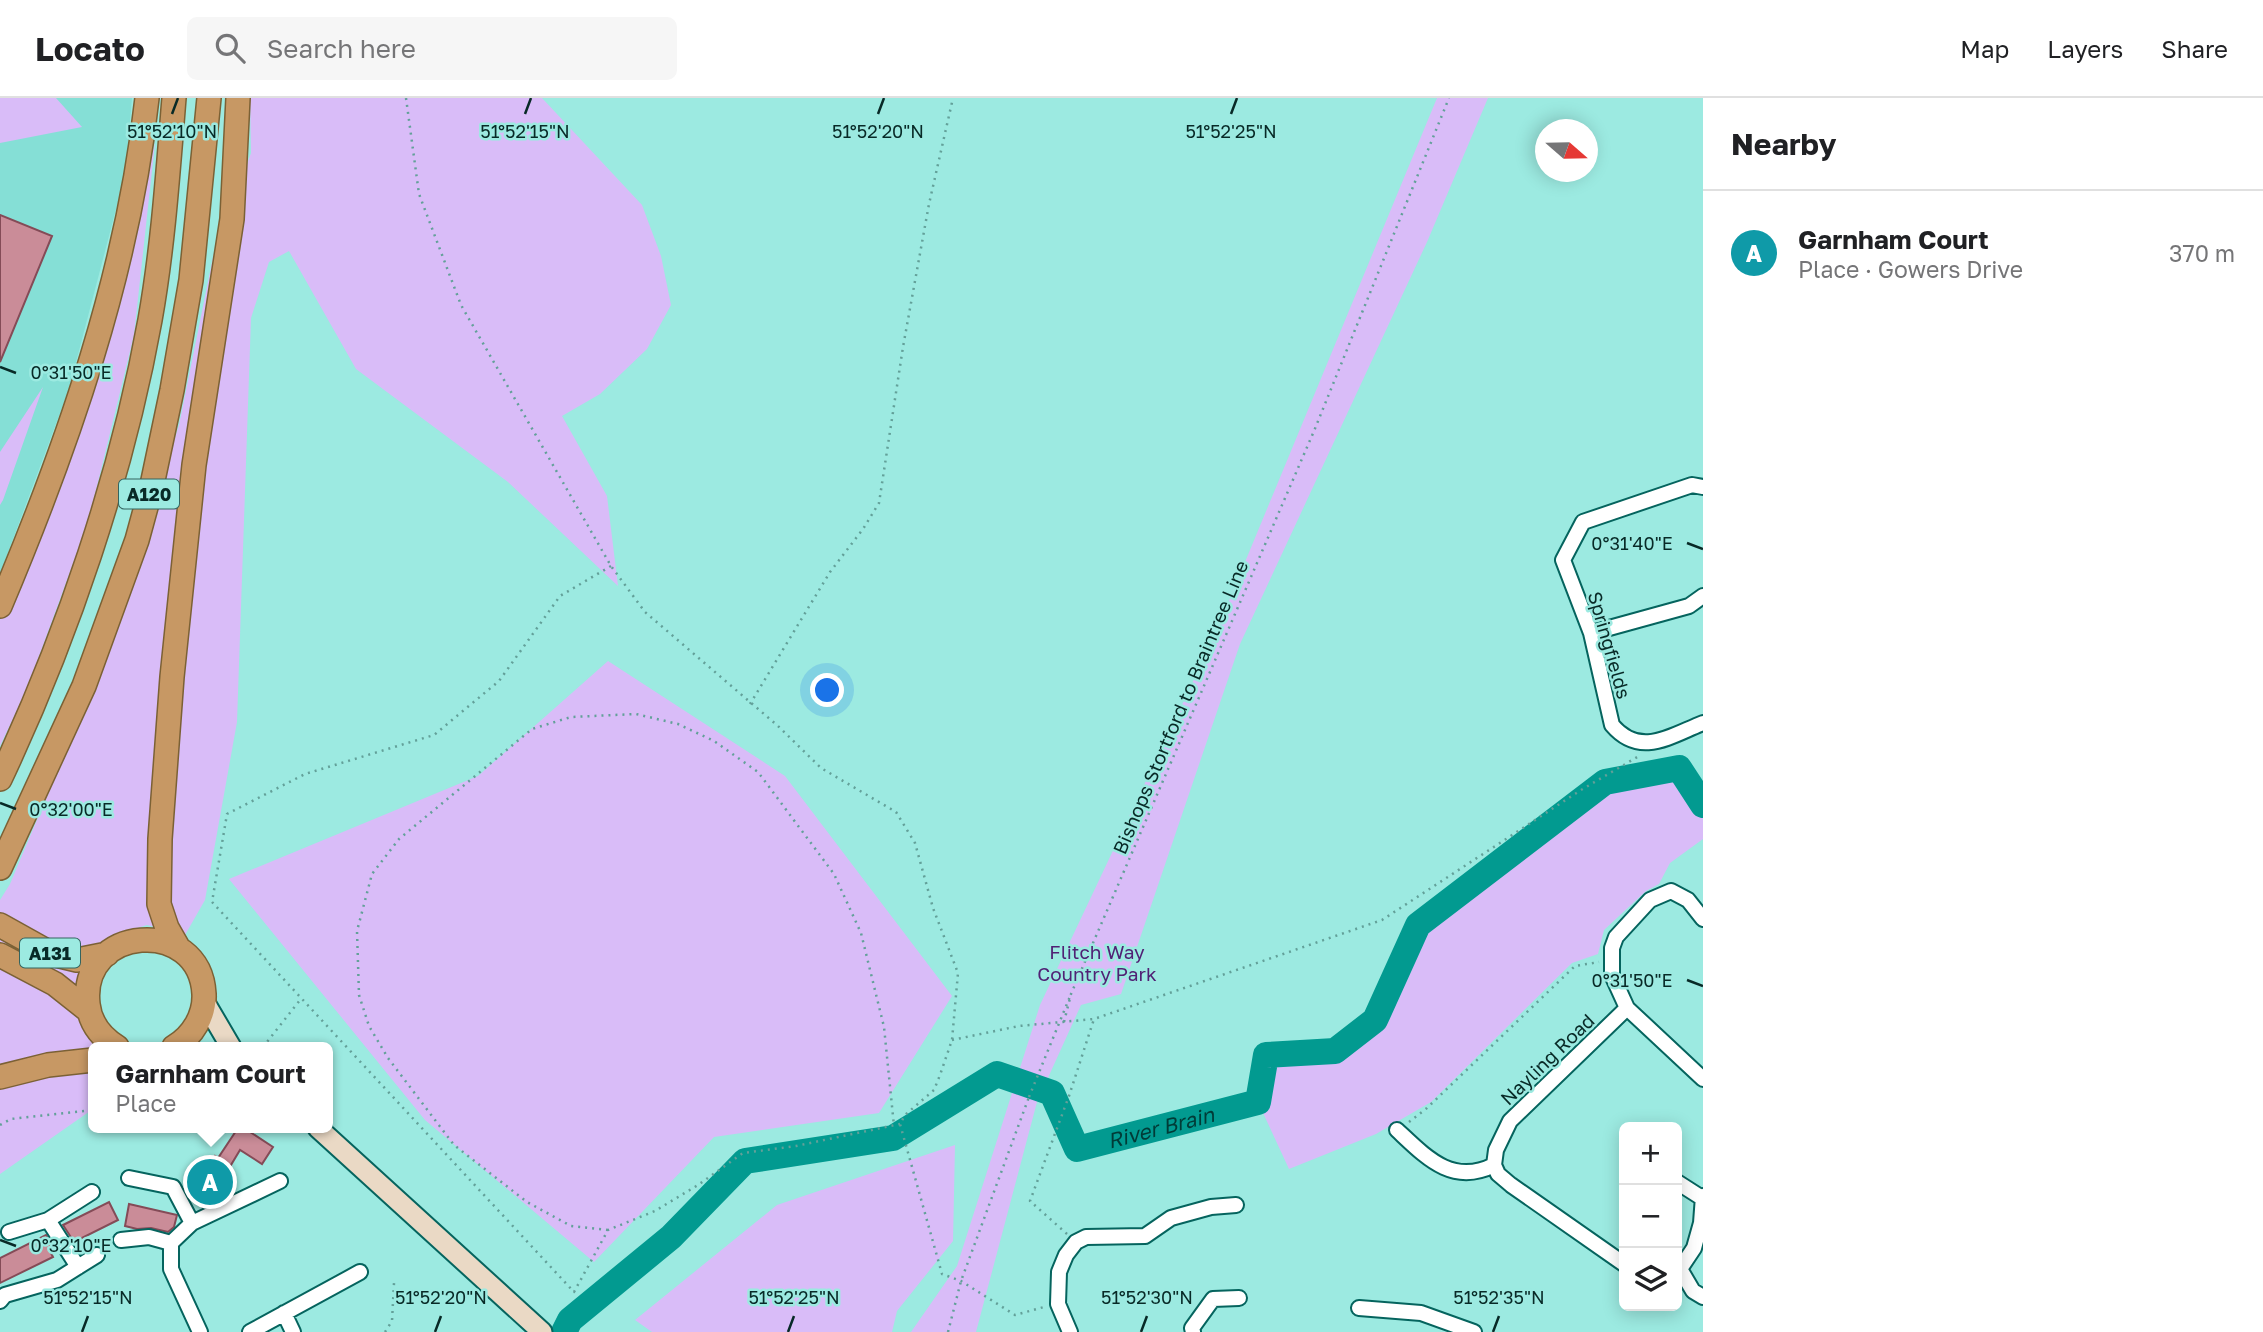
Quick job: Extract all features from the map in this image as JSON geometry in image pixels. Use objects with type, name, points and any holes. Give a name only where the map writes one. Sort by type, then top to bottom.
[{"type":"highway","points":[[0,607],[60,455],[107,304],[141,156],[147,98]]},
{"type":"highway","name":"A120","points":[[0,779],[21,735],[60,635],[107,499],[133,404],[150,319],[163,224],[174,98]]},
{"type":"highway","name":"A120","points":[[1,868],[84,686],[149,496],[172,390],[191,281],[209,98]]},
{"type":"highway","points":[[179,949],[167,928],[159,904],[160,839],[172,677],[194,465],[232,219],[238,98]]},
{"type":"highway","name":"A131","points":[[0,925],[52,954],[77,960],[107,954]]},
{"type":"highway","points":[[111,1042],[100,1033],[89,1011],[88,986],[93,973],[107,954],[128,941],[144,938],[165,942],[179,949],[198,971],[203,985],[204,1002],[195,1028],[182,1042]]},
{"type":"highway","name":"A131","points":[[0,955],[55,984],[89,1011]]},
{"type":"highway","points":[[0,1077],[48,1065],[88,1061]]},
{"type":"main road","points":[[204,1002],[228,1042]]},
{"type":"main road","points":[[324,1133],[542,1332]]},
{"type":"street","name":"Springfields","points":[[1703,486],[1692,485],[1583,522],[1563,560],[1591,633],[1612,725],[1628,740],[1650,744],[1703,723]]},
{"type":"street","points":[[1591,633],[1689,606],[1703,596]]},
{"type":"street","points":[[1703,919],[1688,900],[1671,891],[1664,893],[1650,900],[1616,937],[1611,960],[1612,975],[1627,1008],[1703,1079]]},
{"type":"street","name":"Nayling Road","points":[[1494,1165],[1496,1150],[1510,1121],[1627,1008]]},
{"type":"street","points":[[1398,1130],[1428,1159],[1447,1170],[1482,1171],[1494,1165],[1498,1174],[1511,1185],[1619,1261]]},
{"type":"street","points":[[129,1178],[173,1187],[192,1223]]},
{"type":"street","points":[[200,1332],[171,1269],[171,1243],[192,1223],[280,1181]]},
{"type":"street","points":[[1682,1185],[1702,1197],[1701,1223],[1694,1248],[1682,1265]]},
{"type":"street","points":[[9,1232],[48,1220],[92,1192]]},
{"type":"street","points":[[1070,1332],[1058,1304],[1059,1272],[1066,1255],[1076,1242],[1086,1237],[1145,1236],[1171,1218],[1211,1207],[1236,1205]]},
{"type":"street","points":[[48,1220],[78,1267]]},
{"type":"street","points":[[121,1240],[149,1237],[171,1243]]},
{"type":"street","points":[[0,1301],[5,1295],[57,1280],[97,1255]]},
{"type":"street","points":[[250,1332],[360,1272]]},
{"type":"street","points":[[1682,1274],[1693,1291],[1703,1297]]},
{"type":"street","points":[[1193,1332],[1192,1328],[1213,1299],[1239,1298]]},
{"type":"street","points":[[1359,1308],[1421,1313],[1474,1332]]},
{"type":"street","points":[[284,1313],[293,1332]]},
{"type":"path","points":[[406,98],[419,194],[461,305],[611,566],[645,612],[778,726],[821,768],[896,811],[915,844],[933,908],[958,973],[952,1040],[934,1090],[905,1115],[900,1124],[942,1275],[961,1281],[1016,1315],[1058,1304]]},
{"type":"path","points":[[751,704],[830,572],[879,503],[912,295],[953,98]]},
{"type":"path","name":"Bishops Stortford to Braintree Line","points":[[948,1332],[961,1281],[1071,994],[1314,431],[1449,98]]},
{"type":"path","points":[[608,1230],[574,1292],[212,902],[227,814],[305,774],[434,735],[499,681],[560,596],[611,566]]},
{"type":"path","points":[[894,1125],[884,1027],[861,933],[834,874],[758,772],[714,741],[678,724],[636,714],[571,717],[532,729],[399,839],[372,874],[357,931],[359,995],[369,1026],[388,1058],[454,1145],[527,1202],[571,1226],[608,1230],[655,1211],[743,1153],[796,1146],[900,1124]]},
{"type":"path","points":[[952,1040],[1019,1026],[1094,1019],[1382,920],[1581,790],[1634,760]]},
{"type":"path","points":[[1398,1130],[1427,1108],[1575,966],[1611,960]]},
{"type":"path","points":[[1064,1022],[1071,994]]},
{"type":"path","points":[[267,1042],[301,999]]},
{"type":"path","points":[[1076,1242],[1030,1201],[1094,1019]]},
{"type":"path","points":[[0,1125],[11,1119],[88,1111]]},
{"type":"path","points":[[385,1332],[392,1321],[394,1283]]},
{"type":"shaded area","points":[[0,98],[132,98],[126,171],[69,389],[0,574]]},
{"type":"green space","points":[[0,98],[56,98],[82,127],[0,143]]},
{"type":"green space","points":[[250,98],[542,98],[642,205],[661,256],[671,305],[647,349],[600,394],[562,416],[607,496],[618,586],[508,482],[356,369],[289,251],[269,262],[251,318],[237,722],[205,900],[185,935],[147,925],[115,935],[84,965],[79,1016],[95,1042],[88,1042],[88,1112],[0,1174],[0,900],[10,884],[100,670],[179,425],[213,257],[251,153]]},
{"type":"green space","name":"Flitch Way Country Park","points":[[1437,98],[1488,98],[1427,242],[1240,644],[1121,994],[1081,1005],[1037,1102],[976,1332],[911,1332],[957,1266],[1040,1005],[1214,637]]},
{"type":"green space","points":[[155,143],[134,335],[88,523],[26,692],[0,746],[0,620],[73,441]]},
{"type":"green space","points":[[43,387],[3,500],[0,505],[0,452]]},
{"type":"green space","points":[[608,661],[785,776],[952,996],[879,1113],[714,1137],[594,1262],[425,1120],[229,879],[478,776]]},
{"type":"green space","points":[[1679,768],[1703,805],[1703,839],[1670,863],[1659,884],[1646,891],[1604,930],[1598,954],[1572,963],[1431,1102],[1376,1134],[1289,1169],[1258,1102],[1266,1055],[1335,1051],[1375,1020],[1418,925],[1605,782]]},
{"type":"green space","points":[[955,1145],[953,1241],[897,1311],[892,1332],[652,1332],[635,1320],[777,1205]]},
{"type":"building","points":[[0,215],[52,236],[0,362]]},
{"type":"building","points":[[235,1133],[252,1133],[273,1147],[262,1164],[240,1150],[207,1205],[203,1207],[190,1198],[215,1156],[218,1158]]},
{"type":"building","points":[[109,1202],[118,1220],[74,1242],[63,1225]]},
{"type":"building","points":[[129,1204],[177,1215],[174,1227],[168,1232],[125,1226]]},
{"type":"building","points":[[46,1235],[56,1251],[51,1253],[53,1257],[0,1283],[0,1258]]},
{"type":"waterway","name":"River Brain","points":[[564,1332],[570,1320],[671,1237],[745,1161],[893,1138],[997,1074],[1052,1093],[1077,1149],[1258,1102],[1266,1055],[1335,1051],[1375,1020],[1418,925],[1605,782],[1679,768],[1703,805]]},
{"type":"place","name":"Garnham Court","points":[[210,1182]]}]
